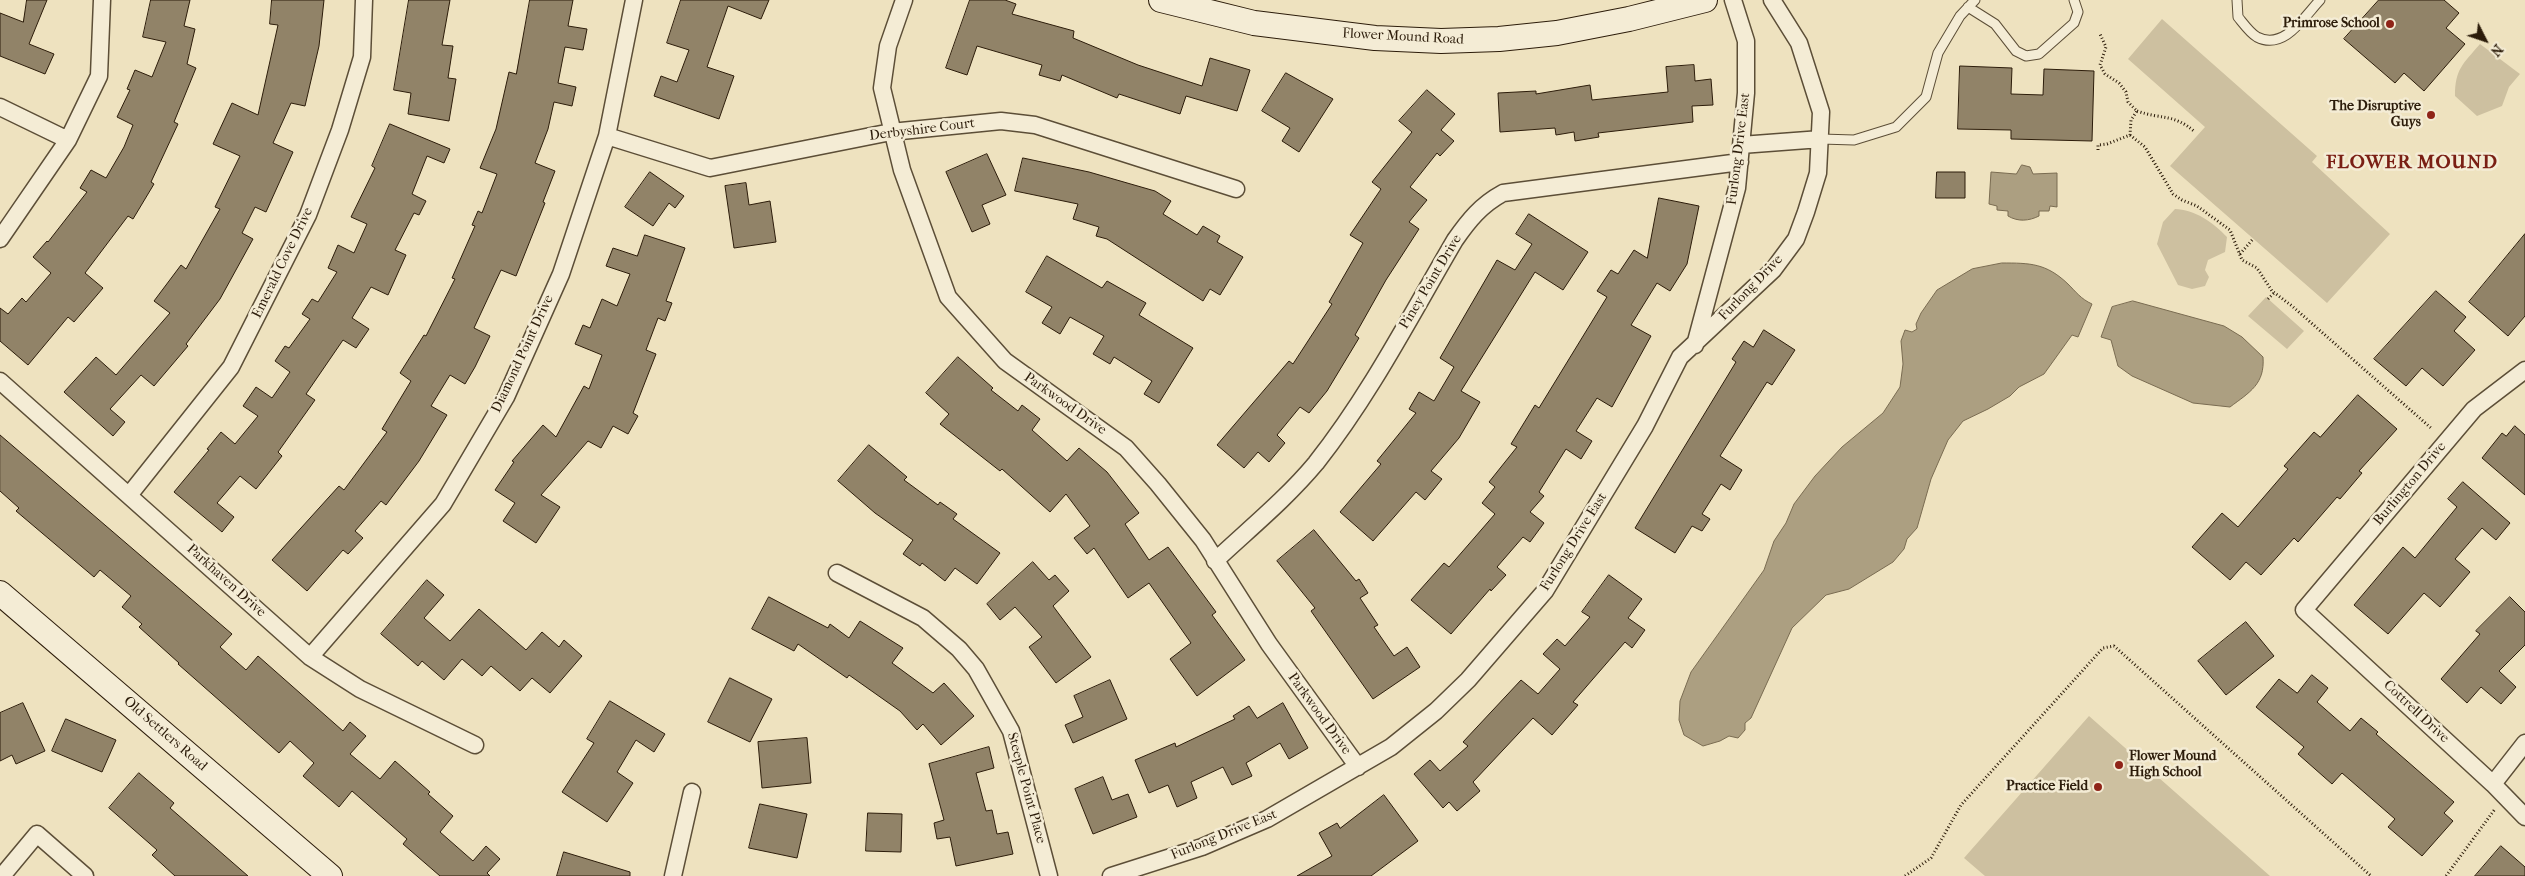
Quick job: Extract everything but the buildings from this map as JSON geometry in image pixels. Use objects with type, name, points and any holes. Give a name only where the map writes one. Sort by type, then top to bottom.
[{"type":"main road","name":"Flower Mound Road","points":[[1161,0],[1254,23],[1375,38],[1441,41],[1499,39],[1556,33],[1629,19],[1705,0]]},
{"type":"main road","name":"Old Settlers Road","points":[[0,593],[330,876]]},
{"type":"street","points":[[0,239],[68,140],[99,76],[102,0]]},
{"type":"street","name":"Emerald Cove Drive","points":[[130,494],[231,367],[308,215],[340,130],[362,57],[364,0]]},
{"type":"street","name":"Diamond Point Drive","points":[[310,657],[443,504],[506,397],[561,274],[606,136],[634,0]]},
{"type":"street","name":"Parkwood Drive","points":[[904,0],[888,46],[882,88],[891,132],[916,216],[948,297],[1005,361],[1126,448],[1158,484],[1203,540],[1214,561],[1269,644],[1358,767]]},
{"type":"street","name":"Furlong Drive East","points":[[1111,876],[1202,847],[1267,820],[1392,747],[1468,680],[1545,591],[1645,426],[1680,357],[1695,345],[1727,230],[1737,188],[1740,162],[1746,93],[1746,41],[1732,0]]},
{"type":"street","name":"Furlong Drive","points":[[1695,345],[1773,270],[1796,239],[1818,173],[1821,112],[1799,43],[1772,0]]},
{"type":"street","points":[[0,107],[68,140]]},
{"type":"street","name":"Derbyshire Court","points":[[606,136],[710,168],[891,132],[1001,121],[1035,124],[1236,189]]},
{"type":"street","points":[[1741,145],[1820,139]]},
{"type":"street","name":"Piney Point Drive","points":[[1214,561],[1277,503],[1330,444],[1364,394],[1455,240],[1472,215],[1488,201],[1503,193],[1740,162]]},
{"type":"street","name":"Burlington Drive","points":[[2304,610],[2474,409],[2525,370]]},
{"type":"street","name":"Parkhaven Drive","points":[[0,382],[130,494],[310,657],[360,689],[475,745]]},
{"type":"street","name":"Steeple Point Place","points":[[837,573],[923,618],[959,649],[976,669],[1011,731],[1049,876]]},
{"type":"street","name":"Cottrell Drive","points":[[2304,610],[2493,784],[2525,817]]},
{"type":"street","points":[[2493,784],[2525,743]]},
{"type":"street","points":[[672,876],[692,792]]},
{"type":"street","points":[[2,876],[37,834],[85,876]]},
{"type":"lane","points":[[1820,139],[1854,140],[1896,127],[1926,98],[1938,53],[1960,16],[1975,0]]},
{"type":"lane","points":[[1968,7],[1995,24],[2016,51],[2026,56],[2039,54],[2074,23],[2078,12],[2074,0]]},
{"type":"lane","points":[[2237,0],[2238,17],[2256,36],[2271,42],[2286,37],[2320,0]]},
{"type":"path","points":[[2100,34],[2106,47],[2100,65],[2104,74],[2119,83],[2126,92],[2128,102],[2138,111],[2150,116],[2172,117],[2183,122],[2195,132]]},
{"type":"path","points":[[2130,135],[2131,120],[2138,111]]},
{"type":"path","points":[[2098,150],[2098,145],[2107,144],[2130,135]]},
{"type":"path","points":[[2130,135],[2146,147],[2173,194],[2197,206],[2230,230],[2242,260],[2257,268],[2274,293],[2292,306],[2431,428]]},
{"type":"path","points":[[2240,254],[2253,239]]},
{"type":"path","points":[[2268,299],[2274,293]]},
{"type":"path","points":[[1905,876],[1931,858],[1961,805],[2103,648],[2114,646],[2372,876]]},
{"type":"path","points":[[2446,876],[2505,796]]},
{"type":"shaded area","points":[[2162,19],[2317,156],[2312,162],[2390,234],[2327,303],[2170,166],[2205,127],[2128,59]]},
{"type":"shaded area","points":[[2480,44],[2520,74],[2509,87],[2502,106],[2477,116],[2455,96],[2455,87],[2461,67]]},
{"type":"shaded area","points":[[2022,165],[2030,167],[2033,174],[2057,173],[2057,207],[2050,206],[2049,211],[2039,211],[2039,216],[2024,220],[2012,218],[2008,216],[2008,211],[1997,210],[1997,206],[1989,204],[1991,172],[2016,174]]},
{"type":"shaded area","points":[[2175,209],[2196,214],[2227,237],[2225,252],[2208,260],[2205,270],[2209,277],[2205,286],[2192,289],[2178,285],[2157,244],[2163,222]]},
{"type":"shaded area","points":[[2002,263],[2021,263],[2045,268],[2060,277],[2082,298],[2092,304],[2078,337],[2072,335],[2044,374],[2019,387],[2010,396],[1988,409],[1963,421],[1948,440],[1931,479],[1917,528],[1907,539],[1904,549],[1893,562],[1849,589],[1826,595],[1792,628],[1751,718],[1745,723],[1745,730],[1738,738],[1729,736],[1703,746],[1684,735],[1679,720],[1680,701],[1691,672],[1764,570],[1774,541],[1786,523],[1794,504],[1815,476],[1842,447],[1883,413],[1900,387],[1903,364],[1901,341],[1905,330],[1912,332],[1917,329],[1916,324],[1921,313],[1937,290],[1972,269]]},
{"type":"shaded area","points":[[2266,297],[2304,331],[2287,349],[2248,316]]},
{"type":"shaded area","points":[[2133,301],[2224,326],[2242,337],[2263,357],[2262,374],[2259,381],[2250,392],[2230,407],[2193,403],[2132,376],[2118,366],[2111,340],[2101,337],[2112,307]]},
{"type":"shaded area","name":"Practice Field","points":[[2089,716],[2270,876],[1985,876],[1964,858]]},
{"type":"place","name":"Primrose School","points":[[2390,24]]},
{"type":"place","name":"The Disruptive Guys","points":[[2431,115]]},
{"type":"place","name":"Flower Mound High School","points":[[2119,765]]},
{"type":"place","name":"Practice Field","points":[[2098,787]]},
{"type":"district","name":"FLOWER MOUND","points":[[2412,163]]}]
